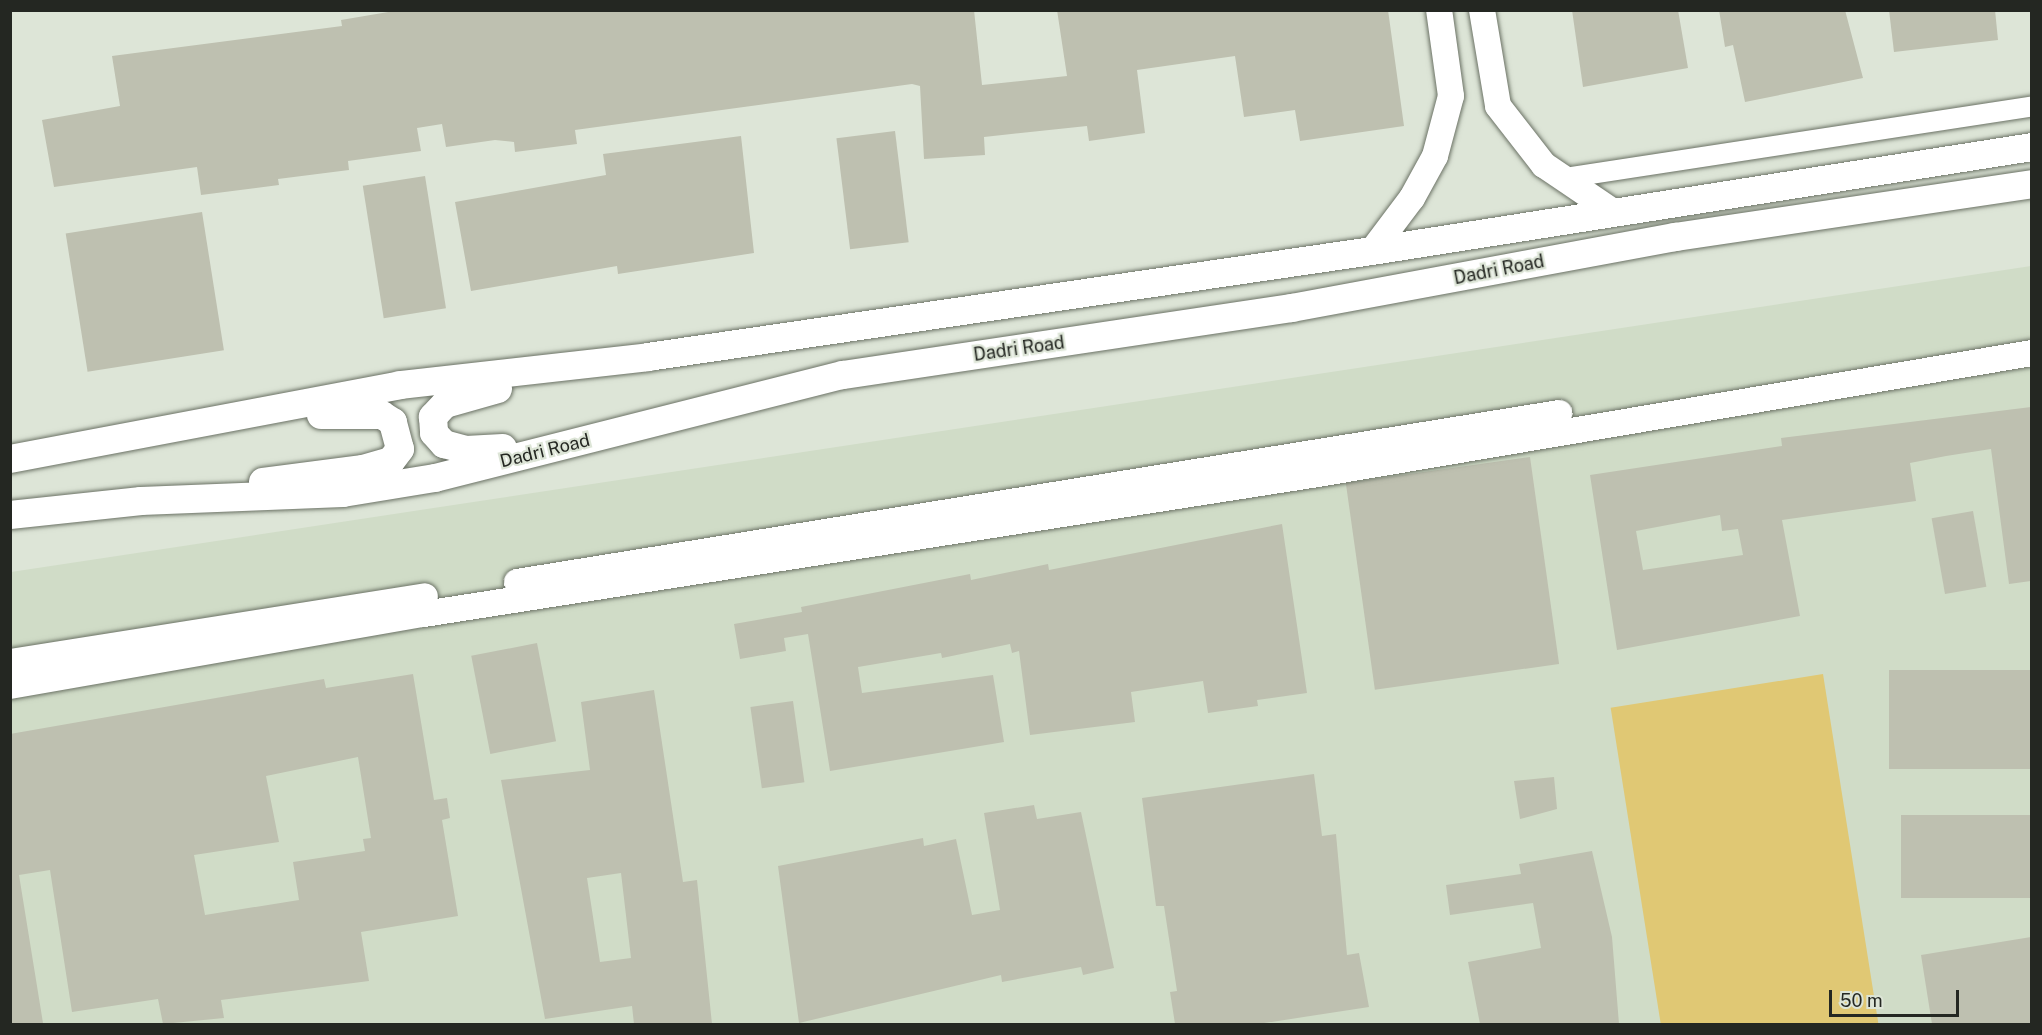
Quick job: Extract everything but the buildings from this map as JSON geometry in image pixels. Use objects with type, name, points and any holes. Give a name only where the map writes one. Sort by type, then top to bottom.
[{"type":"main road","name":"Dadri Road","points":[[10,459],[199,425],[400,385],[648,357],[1372,251],[1612,211],[2031,147]]},
{"type":"main road","name":"Dadri Road","points":[[10,515],[186,499],[343,493],[435,478],[843,375],[1292,308],[1675,237],[2031,184]]},
{"type":"main road","points":[[600,438],[466,450],[444,444],[434,433],[433,417],[445,404],[466,396],[648,357]]},
{"type":"main road","points":[[186,499],[297,475],[363,469],[391,461],[400,449],[393,422],[382,415],[199,425]]},
{"type":"street","points":[[1372,251],[1412,198],[1440,136],[1451,96],[1439,10]]},
{"type":"street","points":[[1482,10],[1498,106],[1544,165],[1612,211]]},
{"type":"street","points":[[1564,178],[2031,106]]},
{"type":"street","points":[[10,662],[2031,335]]},
{"type":"street","points":[[10,686],[424,614],[1318,474],[2031,353]]},
{"type":"shaded area","points":[[2031,266],[2031,1024],[11,1024],[11,572]]},
{"type":"shaded area","points":[[1823,674],[1878,1024],[1661,1024],[1611,708]]}]
